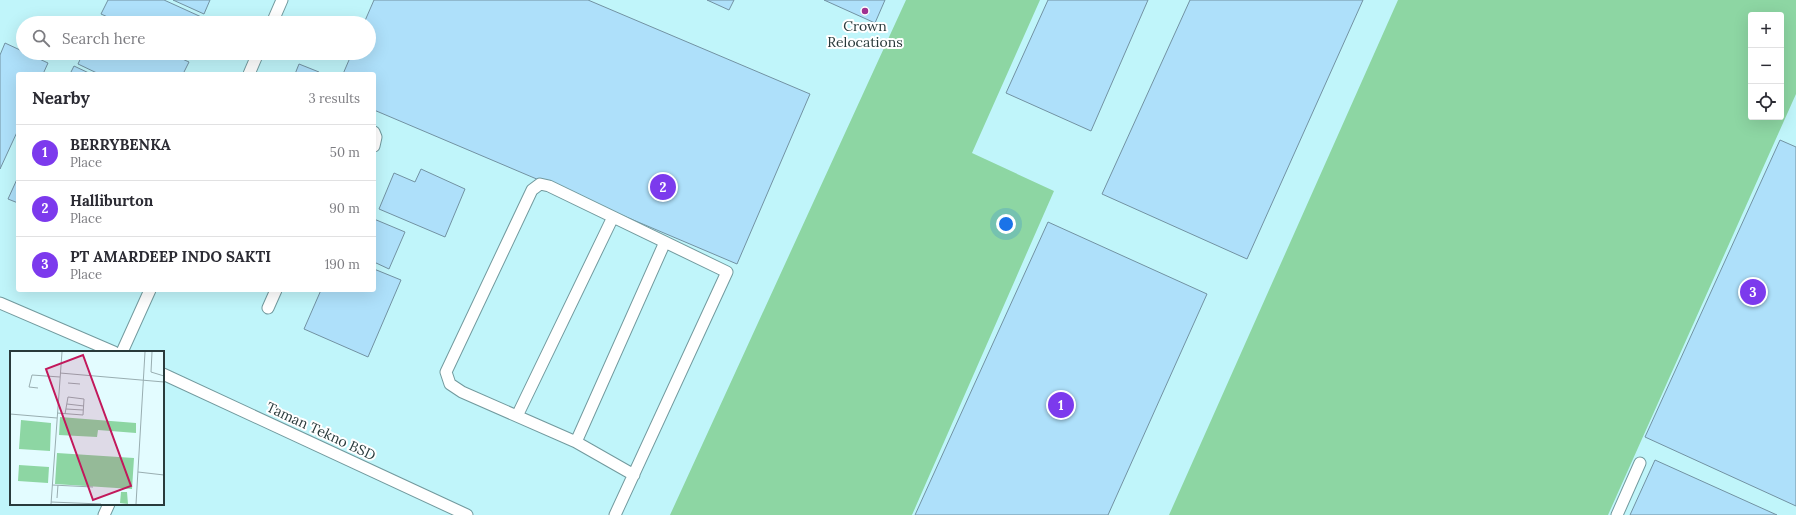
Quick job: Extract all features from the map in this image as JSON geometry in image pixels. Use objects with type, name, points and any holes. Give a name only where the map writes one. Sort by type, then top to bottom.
[{"type":"lane","points":[[275,16],[282,0]]},
{"type":"lane","points":[[250,72],[255,60]]},
{"type":"lane","points":[[615,515],[634,475],[727,272],[549,186],[540,184],[532,190],[446,372],[450,384],[462,392],[576,442],[634,475]]},
{"type":"lane","points":[[517,416],[613,217]]},
{"type":"lane","points":[[576,442],[665,242]]},
{"type":"lane","points":[[122,351],[149,292]]},
{"type":"lane","points":[[268,308],[275,292]]},
{"type":"lane","points":[[0,304],[112,351]]},
{"type":"lane","name":"Taman Tekno BSD","points":[[164,375],[467,515]]},
{"type":"lane","points":[[1617,515],[1640,463]]},
{"type":"lane","points":[[104,515],[109,505]]},
{"type":"shaded area","points":[[0,0],[1796,0],[1796,515],[0,515]]},
{"type":"green space","points":[[906,0],[1040,0],[972,153],[1054,191],[912,515],[670,515]]},
{"type":"green space","points":[[1398,0],[1796,0],[1796,94],[1608,515],[1169,515]]},
{"type":"building","points":[[108,0],[164,0],[199,16],[105,16],[101,14]]},
{"type":"building","points":[[173,0],[210,0],[204,14]]},
{"type":"building","points":[[374,0],[588,0],[810,94],[737,264],[376,111],[376,72],[344,72],[349,60],[376,60],[376,16],[367,16]]},
{"type":"building","points":[[707,0],[734,0],[729,10]]},
{"type":"building","name":"Crown Relocations","points":[[824,0],[885,0],[875,23]]},
{"type":"building","points":[[1048,0],[1148,0],[1091,131],[1006,93]]},
{"type":"building","points":[[1190,0],[1363,0],[1247,259],[1102,194]]},
{"type":"building","points":[[5,43],[16,48],[16,60],[42,60],[48,63],[44,72],[16,72],[16,134],[0,169],[0,55]]},
{"type":"building","points":[[80,60],[185,60],[189,62],[184,72],[95,72],[78,64]]},
{"type":"building","points":[[299,64],[319,72],[296,72]]},
{"type":"building","points":[[74,66],[87,72],[71,72]]},
{"type":"building","points":[[1780,140],[1796,147],[1796,506],[1645,437]]},
{"type":"building","points":[[421,169],[465,189],[445,237],[379,209],[394,173],[415,182]]},
{"type":"building","points":[[16,181],[16,202],[8,199]]},
{"type":"building","points":[[376,220],[405,232],[389,269],[376,263]]},
{"type":"building","points":[[1048,222],[1207,294],[1108,515],[915,515]]},
{"type":"building","points":[[376,270],[401,280],[368,357],[304,329],[320,292],[376,292]]},
{"type":"building","points":[[1655,460],[1777,515],[1630,515]]},
{"type":"place","name":"Crown Relocations","points":[[865,11]]},
{"type":"place","name":"Halliburton","points":[[663,187]]},
{"type":"place","name":"PT AMARDEEP INDO SAKTI","points":[[1753,292]]},
{"type":"place","name":"BERRYBENKA","points":[[1061,405]]}]
